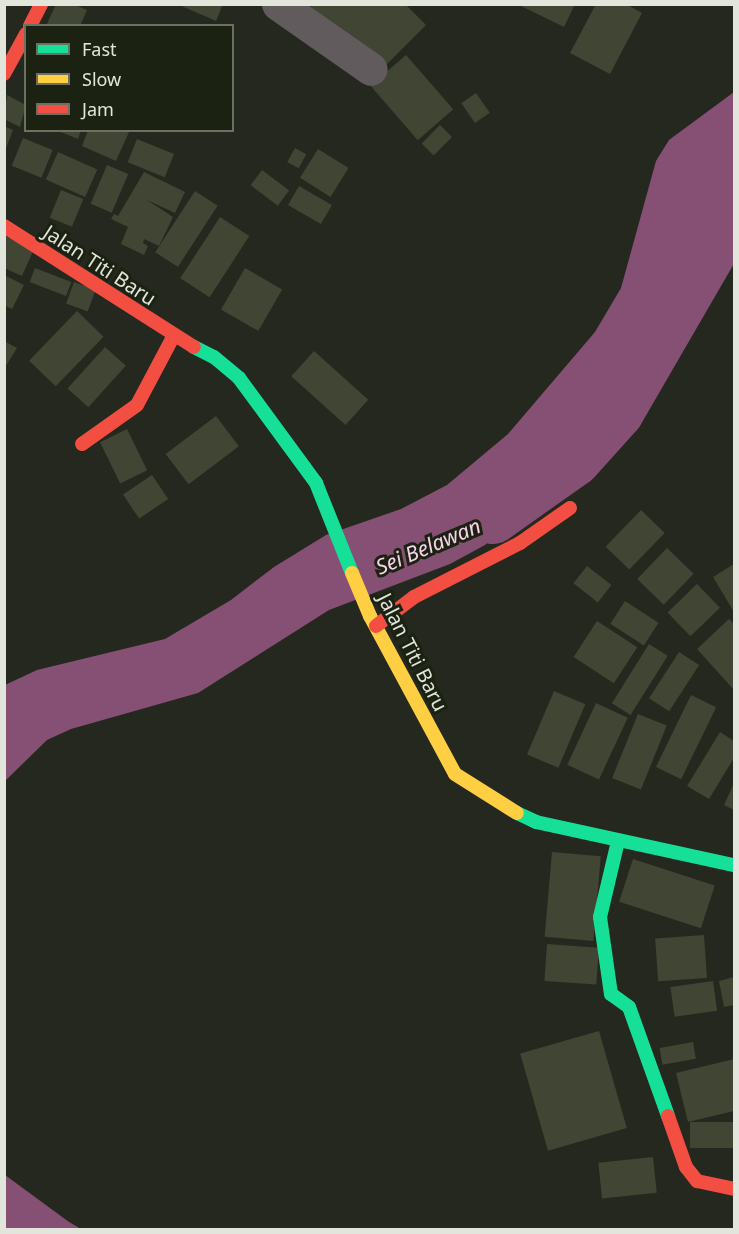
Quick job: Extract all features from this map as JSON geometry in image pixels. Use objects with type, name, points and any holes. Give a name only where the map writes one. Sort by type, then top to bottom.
[{"type":"street","points":[[31,24],[41,4]]},
{"type":"street","points":[[278,4],[371,69]]},
{"type":"street","points":[[4,74],[24,38]]},
{"type":"street","name":"Jalan Titi Baru","points":[[4,226],[173,337],[214,357],[239,378],[316,483],[373,621],[455,774],[496,803],[536,822],[735,865]]},
{"type":"street","points":[[82,444],[137,405],[173,337]]},
{"type":"street","points":[[373,621],[414,597],[520,543],[570,508]]},
{"type":"street","points":[[618,841],[600,917],[611,994],[629,1007],[686,1167],[697,1181],[735,1189]]},
{"type":"water","name":"Sei Belawan","points":[[734,92],[734,210],[708,240],[617,390],[593,420],[563,448],[551,484],[543,494],[485,545],[450,564],[329,610],[198,693],[71,729],[47,740],[5,781],[5,685],[37,670],[165,639],[231,600],[274,567],[326,535],[401,509],[447,485],[508,434],[595,332],[621,288],[656,161],[669,140]]},
{"type":"water","points":[[5,1175],[69,1222],[81,1229],[5,1229]]},
{"type":"building","points":[[56,4],[73,4],[87,10],[81,24],[47,24]]},
{"type":"building","points":[[177,4],[223,4],[216,21]]},
{"type":"building","points":[[308,4],[405,4],[426,25],[378,73]]},
{"type":"building","points":[[517,4],[575,4],[564,27]]},
{"type":"building","points":[[596,4],[626,4],[642,13],[610,74],[570,53]]},
{"type":"building","points":[[406,55],[453,109],[418,140],[371,86]]},
{"type":"building","points":[[476,93],[490,113],[475,123],[461,103]]},
{"type":"building","points":[[7,95],[24,104],[20,127],[4,119]]},
{"type":"building","points":[[440,125],[452,137],[434,155],[422,143]]},
{"type":"building","points":[[4,126],[13,130],[5,151],[4,151]]},
{"type":"building","points":[[61,132],[80,132],[78,139]]},
{"type":"building","points":[[87,132],[129,132],[116,161],[82,146]]},
{"type":"building","points":[[23,138],[53,150],[41,178],[12,166]]},
{"type":"building","points":[[137,139],[174,154],[165,177],[128,162]]},
{"type":"building","points":[[295,148],[306,154],[299,168],[287,162]]},
{"type":"building","points":[[318,149],[349,168],[331,197],[300,178]]},
{"type":"building","points":[[58,152],[97,169],[85,197],[46,179]]},
{"type":"building","points":[[107,165],[128,174],[112,213],[91,204]]},
{"type":"building","points":[[262,170],[289,190],[278,206],[251,185]]},
{"type":"building","points":[[144,172],[185,192],[175,213],[147,200],[173,217],[159,246],[144,239],[143,243],[148,246],[144,255],[121,244],[128,227],[111,219],[114,214],[118,216]]},
{"type":"building","points":[[299,186],[332,205],[321,224],[288,205]]},
{"type":"building","points":[[61,190],[83,199],[72,227],[50,218]]},
{"type":"building","points":[[195,191],[218,206],[178,267],[155,252]]},
{"type":"building","points":[[220,217],[249,236],[210,297],[180,278]]},
{"type":"building","points":[[4,235],[34,249],[22,276],[4,268]]},
{"type":"building","points":[[35,268],[71,282],[66,296],[30,282]]},
{"type":"building","points":[[245,268],[282,290],[258,331],[221,310]]},
{"type":"building","points":[[6,276],[24,285],[12,309],[4,305]]},
{"type":"building","points":[[74,282],[96,290],[88,311],[66,304]]},
{"type":"building","points":[[77,311],[104,337],[56,386],[29,361]]},
{"type":"building","points":[[4,341],[17,348],[4,369]]},
{"type":"building","points":[[105,347],[126,366],[88,407],[68,389]]},
{"type":"building","points":[[314,351],[368,400],[345,425],[291,376]]},
{"type":"building","points":[[216,416],[239,446],[189,484],[166,454]]},
{"type":"building","points":[[127,429],[147,470],[120,483],[100,442]]},
{"type":"building","points":[[152,475],[168,499],[139,519],[123,495]]},
{"type":"building","points":[[641,510],[665,533],[629,570],[606,547]]},
{"type":"building","points":[[667,548],[694,574],[664,605],[637,579]]},
{"type":"building","points":[[734,564],[734,612],[713,577]]},
{"type":"building","points":[[587,566],[611,585],[598,602],[573,583]]},
{"type":"building","points":[[697,584],[720,608],[690,636],[668,612]]},
{"type":"building","points":[[625,601],[659,623],[644,645],[610,624]]},
{"type":"building","points":[[729,619],[734,624],[734,690],[697,649]]},
{"type":"building","points":[[597,621],[637,647],[614,683],[574,657]]},
{"type":"building","points":[[649,644],[668,656],[631,715],[612,703]]},
{"type":"building","points":[[679,652],[699,665],[669,711],[649,698]]},
{"type":"building","points":[[554,691],[585,704],[558,768],[527,755]]},
{"type":"building","points":[[691,695],[716,707],[681,779],[656,767]]},
{"type":"building","points":[[596,703],[628,718],[599,779],[567,765]]},
{"type":"building","points":[[638,714],[667,726],[641,790],[612,778]]},
{"type":"building","points":[[720,732],[734,741],[734,758],[709,799],[687,786]]},
{"type":"building","points":[[734,783],[734,810],[724,805]]},
{"type":"building","points":[[552,852],[601,856],[593,941],[545,937]]},
{"type":"building","points":[[633,859],[715,886],[701,928],[619,902]]},
{"type":"building","points":[[704,935],[707,978],[658,981],[655,938]]},
{"type":"building","points":[[547,944],[599,948],[596,985],[544,981]]},
{"type":"building","points":[[734,977],[734,1005],[724,1007],[719,981]]},
{"type":"building","points":[[713,981],[717,1011],[675,1017],[670,987]]},
{"type":"building","points":[[599,1031],[627,1128],[548,1151],[520,1054]]},
{"type":"building","points":[[693,1042],[696,1059],[662,1065],[660,1048]]},
{"type":"building","points":[[734,1059],[734,1111],[688,1122],[676,1073]]},
{"type":"building","points":[[690,1122],[734,1122],[734,1148],[690,1148]]},
{"type":"building","points":[[653,1157],[657,1193],[602,1199],[598,1163]]},
{"type":"waterway","name":"Sei Belawan","points":[[493,518],[575,460],[618,412],[734,212]]},
{"type":"traffic: fast","points":[[194,347],[214,357],[239,378],[316,483],[352,573]]},
{"type":"traffic: fast","points":[[517,813],[536,822],[734,865]]},
{"type":"traffic: fast","points":[[618,841],[600,917],[611,994],[629,1007],[668,1116]]},
{"type":"traffic: slow","points":[[352,573],[370,616],[455,774],[517,813]]},
{"type":"traffic: jam","points":[[31,24],[41,4]]},
{"type":"traffic: jam","points":[[4,74],[24,38]]},
{"type":"traffic: jam","points":[[4,226],[194,347]]},
{"type":"traffic: jam","points":[[82,444],[137,405],[173,337]]},
{"type":"traffic: jam","points":[[376,626],[414,597],[520,543],[570,508]]},
{"type":"traffic: jam","points":[[668,1116],[686,1167],[697,1181],[734,1189]]}]
